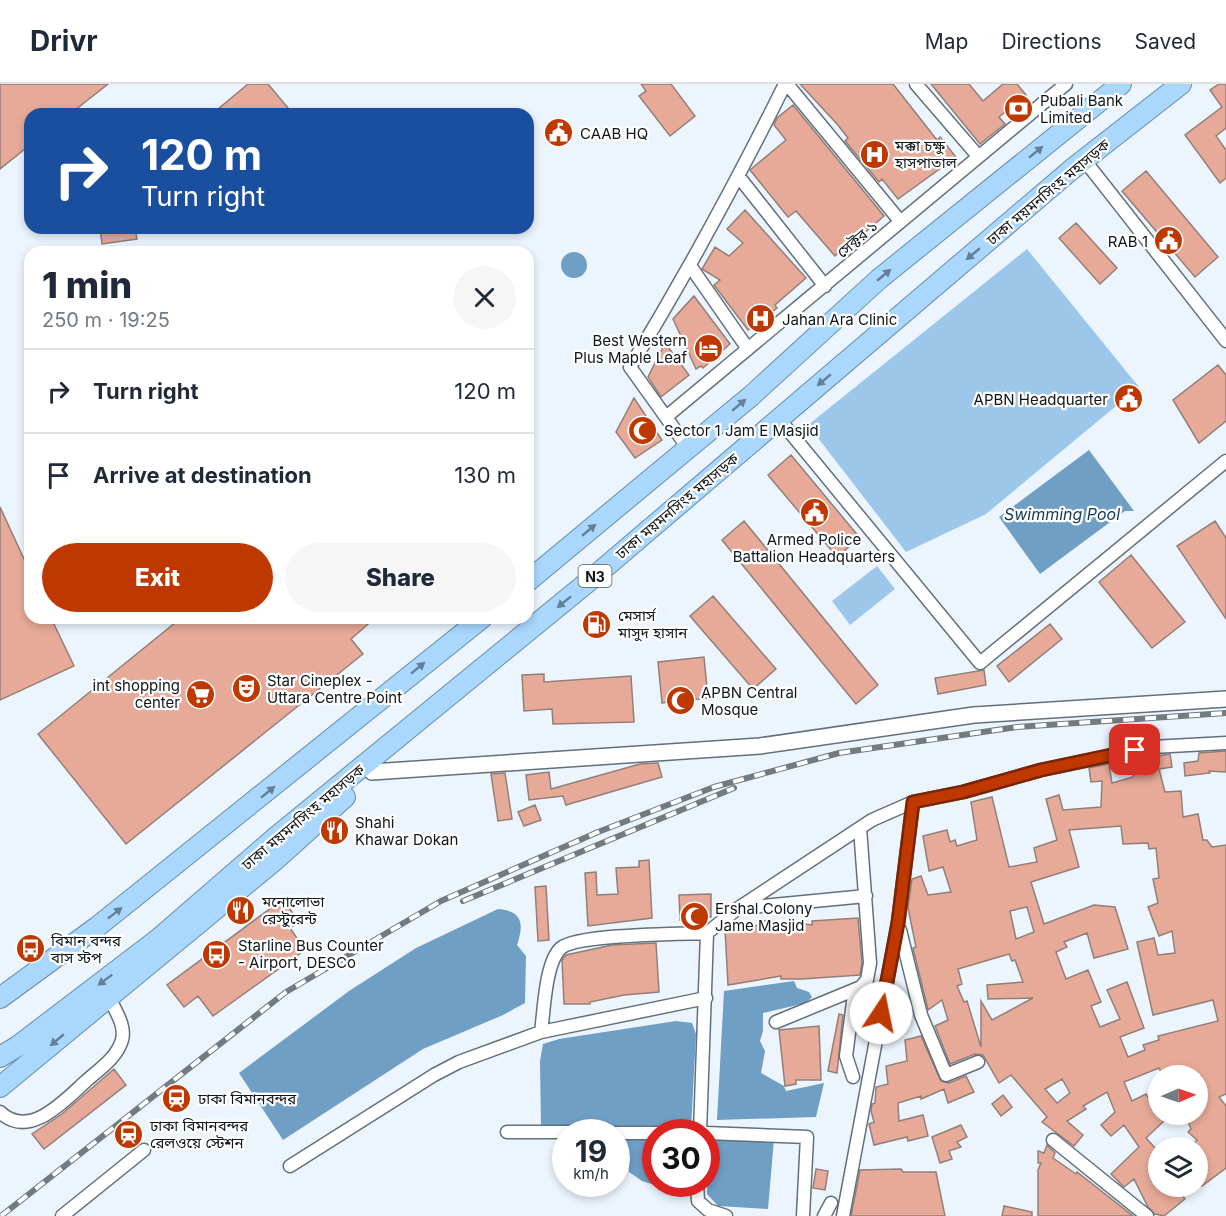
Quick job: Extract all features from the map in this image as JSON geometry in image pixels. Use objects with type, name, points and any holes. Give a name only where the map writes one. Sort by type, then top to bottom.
[{"type":"highway","name":"N3","points":[[534,576],[751,396],[879,279],[1121,84]]},
{"type":"highway","name":"ঢাকা ময়মনসিংহ মহাসড়ক","points":[[0,1057],[18,1046],[157,940],[398,737],[589,581],[1071,170],[1180,84]]},
{"type":"highway","points":[[0,998],[97,927],[475,624]]},
{"type":"highway","points":[[0,1087],[274,861],[372,772],[398,737]]},
{"type":"street","points":[[688,448],[630,367],[691,267],[786,84],[900,221]]},
{"type":"street","points":[[916,84],[978,156]]},
{"type":"street","points":[[1045,84],[1054,95]]},
{"type":"street","name":"সেক্টর ১","points":[[666,417],[1066,84]]},
{"type":"street","points":[[1089,166],[1226,341]]},
{"type":"street","points":[[739,177],[825,286]]},
{"type":"street","points":[[691,267],[748,349]]},
{"type":"street","points":[[779,419],[980,663],[1226,461]]},
{"type":"street","points":[[372,772],[760,746],[974,715],[1226,699]]},
{"type":"street","points":[[541,1032],[551,964],[561,948],[582,940],[707,933],[737,909],[872,820],[913,802],[963,792],[1041,770],[1152,747],[1226,743]]},
{"type":"street","points":[[843,1216],[898,923],[913,802]]},
{"type":"street","points":[[853,1077],[846,1056],[854,995],[867,980],[870,963],[861,828]]},
{"type":"street","points":[[737,909],[866,896]]},
{"type":"street","points":[[898,923],[921,1015],[946,1076],[978,1062]]},
{"type":"street","points":[[701,1119],[707,933]]},
{"type":"street","points":[[776,1022],[861,987]]},
{"type":"street","points":[[0,1112],[7,1118],[27,1122],[50,1114],[110,1059],[122,1041],[123,1025],[109,998]]},
{"type":"street","points":[[290,1166],[434,1075],[459,1062],[541,1032],[706,998]]},
{"type":"street","points":[[507,1132],[552,1132]]},
{"type":"street","points":[[720,1134],[807,1137],[803,1216]]},
{"type":"street","points":[[1053,1140],[1147,1216]]},
{"type":"street","points":[[62,1216],[144,1150]]},
{"type":"street","points":[[698,1197],[698,1202],[708,1210],[726,1216]]},
{"type":"street","points":[[824,1216],[831,1203]]},
{"type":"shaded area","points":[[1027,249],[1139,387],[986,514],[906,552],[808,425]]},
{"type":"shaded area","points":[[877,566],[895,589],[850,625],[832,601]]},
{"type":"water","points":[[574,252],[583,256],[587,265],[583,274],[574,278],[565,274],[561,265],[565,256]]},
{"type":"water","name":"Swimming Pool","points":[[1089,450],[1134,511],[1125,511],[1040,574],[999,517]]},
{"type":"water","points":[[498,909],[512,913],[520,920],[517,945],[526,956],[525,1003],[503,1015],[423,1049],[283,1140],[239,1073],[349,991],[416,948]]},
{"type":"water","points":[[794,981],[797,988],[809,992],[812,997],[806,1003],[763,1013],[763,1031],[760,1041],[765,1051],[761,1073],[784,1086],[786,1091],[824,1083],[816,1117],[717,1119],[724,991]]},
{"type":"water","points":[[676,1021],[692,1023],[696,1034],[692,1119],[642,1119],[642,1128],[630,1128],[630,1119],[552,1119],[552,1127],[541,1127],[540,1061],[543,1044],[559,1039]]},
{"type":"water","points":[[630,1137],[642,1138],[642,1181],[630,1173]]},
{"type":"water","points":[[774,1139],[768,1209],[718,1206],[710,1197],[720,1197],[720,1141]]},
{"type":"building","points":[[0,84],[108,84],[78,108],[24,108],[24,150],[0,169]]},
{"type":"building","points":[[248,84],[268,84],[288,108],[219,108]]},
{"type":"building","points":[[641,84],[671,84],[695,116],[670,136],[639,96],[646,91]]},
{"type":"building","points":[[800,84],[893,84],[937,140],[940,137],[956,157],[898,199],[882,179],[879,182],[845,141],[848,138],[837,124]]},
{"type":"building","points":[[931,84],[969,84],[983,101],[1003,84],[1017,84],[1026,95],[999,117],[1005,124],[980,144]]},
{"type":"building","points":[[1219,84],[1226,84],[1226,128],[1216,136],[1226,150],[1226,178],[1220,183],[1185,135],[1222,107],[1210,90]]},
{"type":"building","points":[[793,105],[884,216],[861,236],[859,234],[835,256],[796,211],[788,217],[750,170],[786,140],[774,125],[777,118]]},
{"type":"building","points":[[1146,171],[1218,257],[1195,277],[1122,191]]},
{"type":"building","points":[[745,210],[806,278],[775,305],[777,308],[748,330],[714,285],[720,280],[702,269],[715,247],[729,256],[743,243],[727,229]]},
{"type":"building","points":[[1076,223],[1117,268],[1100,284],[1059,238]]},
{"type":"building","points":[[101,234],[136,234],[137,239],[102,244]]},
{"type":"building","points":[[694,296],[730,344],[703,368],[701,366],[696,369],[673,319]]},
{"type":"building","points":[[665,343],[689,375],[661,397],[648,377]]},
{"type":"building","points":[[1218,365],[1226,375],[1226,421],[1199,443],[1173,400]]},
{"type":"building","points":[[634,398],[662,440],[635,458],[616,432]]},
{"type":"building","points":[[791,455],[860,538],[837,557],[768,475]]},
{"type":"building","points":[[0,507],[24,559],[24,624],[54,624],[74,666],[0,700]]},
{"type":"building","points":[[744,521],[878,685],[856,704],[722,540]]},
{"type":"building","points":[[1215,521],[1226,538],[1226,619],[1177,546]]},
{"type":"building","points":[[1131,555],[1185,622],[1152,648],[1099,582]]},
{"type":"building","points":[[713,596],[776,669],[753,689],[690,616]]},
{"type":"building","name":"int shopping center","points":[[174,624],[368,624],[351,639],[363,654],[126,844],[38,734]]},
{"type":"building","points":[[1050,624],[1062,639],[1009,682],[997,666]]},
{"type":"building","points":[[704,657],[708,698],[662,703],[658,662]]},
{"type":"building","points":[[984,670],[986,685],[938,694],[935,678]]},
{"type":"building","points":[[544,674],[544,682],[631,676],[634,722],[553,724],[552,709],[524,711],[522,675]]},
{"type":"building","points":[[1226,751],[1226,772],[1209,771],[1210,773],[1185,776],[1184,763],[1198,761],[1199,753]]},
{"type":"building","points":[[1170,754],[1172,767],[1159,769],[1165,792],[1181,791],[1183,817],[1198,814],[1203,840],[1207,840],[1212,847],[1226,845],[1226,1094],[1219,1097],[1226,1106],[1226,1168],[1208,1182],[1208,1137],[1194,1137],[1188,1132],[1191,1129],[1189,1125],[1208,1125],[1208,1065],[1148,1065],[1148,1072],[1124,1082],[1132,1101],[1146,1094],[1148,1125],[1160,1125],[1146,1138],[1148,1140],[1148,1197],[1183,1197],[1185,1199],[1164,1216],[1155,1214],[1148,1207],[1134,1179],[1124,1187],[1111,1174],[1139,1147],[1124,1125],[1111,1136],[1101,1125],[1115,1112],[1107,1092],[1083,1106],[1086,1109],[1067,1121],[1083,1135],[1074,1146],[1042,1122],[1047,1117],[1011,1075],[999,1083],[983,1055],[975,1054],[950,1064],[935,1026],[948,1020],[942,1000],[928,1010],[913,948],[916,947],[908,908],[912,879],[921,876],[928,895],[951,892],[943,867],[929,871],[923,836],[947,830],[950,842],[955,840],[957,846],[977,840],[971,802],[992,797],[1009,867],[1037,862],[1034,848],[1057,840],[1046,799],[1059,795],[1063,810],[1101,807],[1102,781],[1091,782],[1089,768],[1109,764],[1112,783],[1133,777],[1135,759]],"holes":[[[1121,826],[1123,844],[1148,843],[1149,849],[1156,848],[1159,878],[1153,879],[1158,903],[1148,907],[1159,936],[1172,931],[1175,953],[1158,955],[1154,938],[1137,942],[1153,1015],[1213,1000],[1218,1021],[1158,1036],[1159,1040],[1143,1045],[1145,1050],[1128,1057],[1120,1037],[1144,1028],[1127,982],[1107,990],[1120,1019],[1100,1027],[1091,1006],[1101,1002],[1088,970],[1066,979],[1056,952],[1067,947],[1064,942],[1087,933],[1094,958],[1128,949],[1115,907],[1094,905],[1044,924],[1031,882],[1079,867],[1069,830]],[[1027,907],[1034,932],[1016,939],[1010,911]],[[1009,954],[1012,961],[1015,960],[1023,982],[987,985],[988,999],[1033,998],[992,1020],[981,1001],[981,1047],[967,1001],[964,1002],[957,986],[962,984],[958,969]],[[1062,1079],[1070,1093],[1057,1103],[1045,1089]]]},
{"type":"building","points":[[658,763],[662,777],[566,805],[563,796],[529,800],[526,775],[549,772],[551,789],[640,764]]},
{"type":"building","points":[[505,773],[512,819],[498,821],[491,774]]},
{"type":"building","points":[[535,805],[541,820],[524,826],[518,812]]},
{"type":"building","points":[[649,860],[652,918],[588,926],[585,873],[596,872],[597,895],[618,894],[616,868],[639,867],[639,861]]},
{"type":"building","points":[[546,886],[549,940],[538,941],[535,887]]},
{"type":"building","points":[[711,894],[711,917],[680,920],[679,895]]},
{"type":"building","points":[[283,899],[299,922],[290,928],[305,950],[213,1016],[198,996],[184,1007],[167,985]]},
{"type":"building","points":[[858,918],[862,963],[860,975],[802,979],[781,979],[781,976],[728,985],[725,929],[762,925],[761,921],[772,920],[772,924],[790,922],[812,925],[812,921]]},
{"type":"building","points":[[656,943],[659,992],[624,995],[590,1002],[590,1004],[564,1004],[562,960],[566,955],[612,945]]},
{"type":"building","points":[[839,1014],[843,1015],[837,1073],[828,1071]]},
{"type":"building","points":[[819,1026],[821,1080],[796,1080],[796,1084],[785,1086],[779,1030]]},
{"type":"building","points":[[921,1036],[941,1081],[949,1083],[966,1076],[974,1092],[948,1103],[944,1089],[921,1099],[921,1096],[898,1103],[899,1121],[923,1115],[928,1136],[908,1141],[907,1137],[874,1145],[869,1124],[874,1122],[871,1111],[872,1104],[875,1103],[876,1087],[888,1084],[886,1066],[907,1061],[905,1040]]},
{"type":"building","points":[[114,1069],[126,1085],[44,1149],[32,1134],[62,1114]]},
{"type":"building","points":[[1003,1095],[1012,1107],[1001,1116],[992,1104]]},
{"type":"building","points":[[961,1125],[967,1137],[957,1142],[961,1147],[949,1151],[952,1159],[940,1163],[932,1137]]},
{"type":"building","points":[[1047,1145],[1055,1153],[1053,1158],[1076,1174],[1077,1172],[1133,1216],[1038,1216],[1038,1170],[1041,1163],[1038,1163],[1038,1151],[1044,1153]]},
{"type":"building","points":[[816,1169],[828,1171],[825,1190],[813,1188]]},
{"type":"building","points":[[901,1169],[903,1172],[936,1172],[945,1216],[851,1216],[860,1170]]},
{"type":"building","points":[[1004,1206],[1032,1212],[1032,1216],[1002,1216]]},
{"type":"railway","points":[[1,1216],[286,992],[441,901],[598,832],[714,787],[839,753],[1017,727],[1226,713]]},
{"type":"railway","points":[[463,901],[734,788]]},
{"type":"place","name":"Pubali Bank Limited","points":[[1019,109]]},
{"type":"place","name":"CAAB HQ","points":[[559,133]]},
{"type":"place","name":"মক্কা চক্ষু হাসপাতাল","points":[[874,154]]},
{"type":"place","name":"RAB 1","points":[[1169,241]]},
{"type":"place","name":"Jahan Ara Clinic","points":[[761,319]]},
{"type":"place","name":"Best Western Plus Maple Leaf","points":[[708,349]]},
{"type":"place","name":"APBN Headquarter","points":[[1129,399]]},
{"type":"place","name":"Sector 1 Jam E Masjid","points":[[643,430]]},
{"type":"place","name":"Armed Police Battalion Headquarters","points":[[814,512]]},
{"type":"place","name":"মেসার্স মাসুদ হাসান","points":[[597,624]]},
{"type":"place","name":"Star Cineplex - Uttara Centre Point","points":[[246,689]]},
{"type":"place","name":"int shopping center","points":[[201,694]]},
{"type":"place","name":"APBN Central Mosque","points":[[680,701]]},
{"type":"place","name":"Shahi Khawar Dokan","points":[[334,831]]},
{"type":"place","name":"মনোলোভা রেস্টুরেন্ট","points":[[241,910]]},
{"type":"place","name":"Ershal Colony Jame Masjid","points":[[694,917]]},
{"type":"place","name":"বিমান বন্দর বাস স্টপ","points":[[30,949]]},
{"type":"place","name":"Starline Bus Counter - Airport, DESCo","points":[[217,954]]},
{"type":"place","name":"ঢাকা বিমানবন্দর","points":[[177,1098]]},
{"type":"place","name":"ঢাকা বিমানবন্দর রেলওয়ে স্টেশন","points":[[129,1134]]},
{"type":"route","points":[[881,1013],[898,923],[913,802],[963,792],[1041,770],[1135,750]]}]
